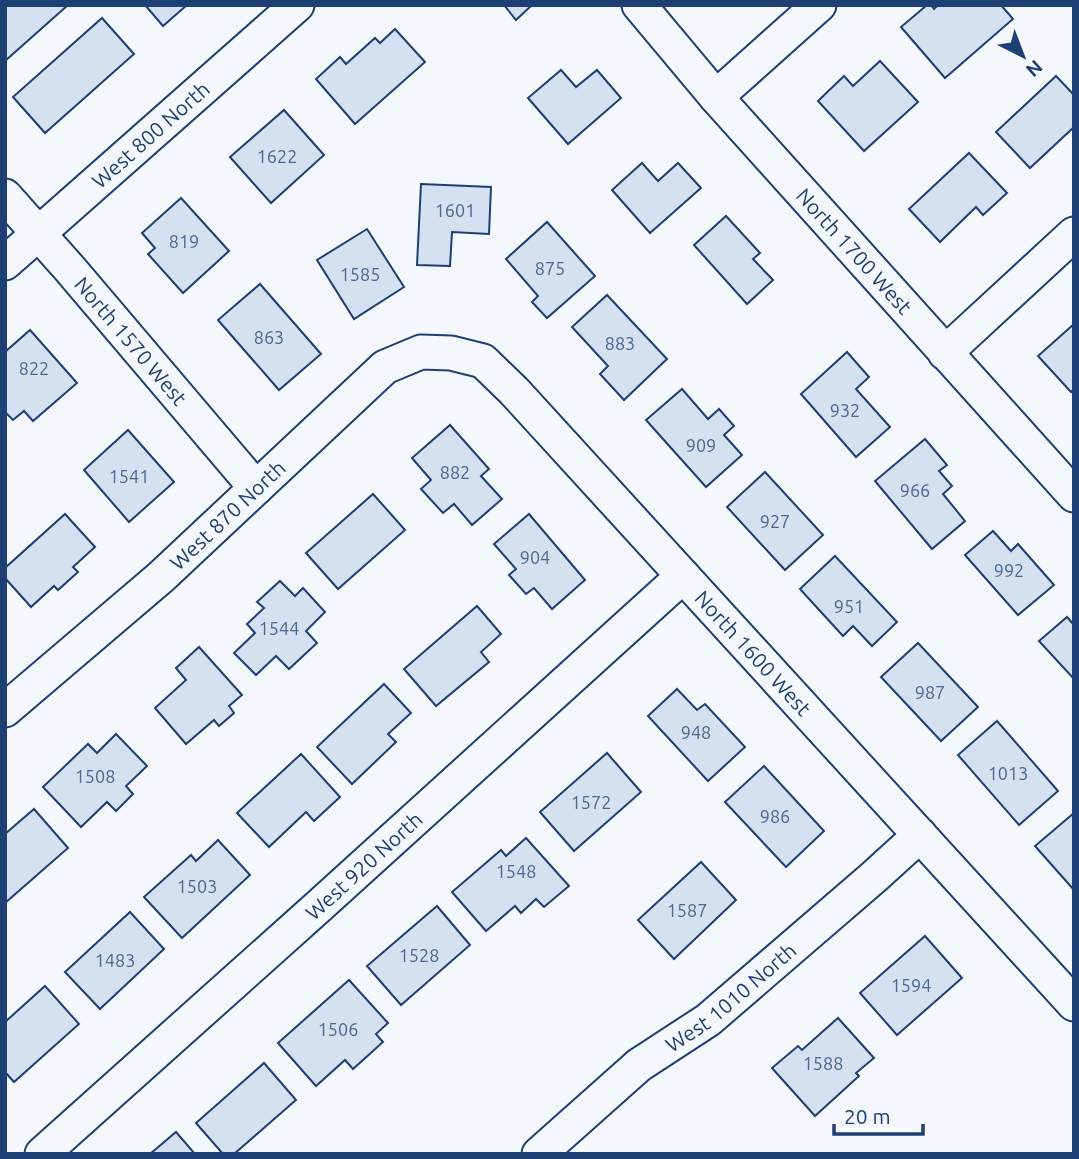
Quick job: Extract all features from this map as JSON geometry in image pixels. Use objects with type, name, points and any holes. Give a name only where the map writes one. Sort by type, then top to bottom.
[{"type":"street","name":"West 800 North","points":[[5,263],[297,5]]},
{"type":"street","name":"North 1700 West","points":[[639,5],[716,97],[1074,495]]},
{"type":"street","points":[[716,97],[819,5]]},
{"type":"street","name":"North 1570 West","points":[[5,196],[256,488]]},
{"type":"street","points":[[945,353],[1074,234]]},
{"type":"street","name":"West 870 North","points":[[5,710],[161,576],[386,367],[421,352],[462,356]]},
{"type":"street","name":"North 1600 West","points":[[462,356],[483,361],[514,391],[1074,1004]]},
{"type":"street","name":"West 920 North","points":[[42,1154],[683,576]]},
{"type":"street","name":"West 1010 North","points":[[539,1154],[639,1065],[708,1020],[920,835]]},
{"type":"building","points":[[5,5],[68,5],[5,61]]},
{"type":"building","points":[[145,5],[187,5],[163,26]]},
{"type":"building","points":[[504,5],[532,5],[516,20]]},
{"type":"building","points":[[927,5],[934,9],[938,5],[1001,5],[1013,19],[945,78],[901,27]]},
{"type":"building","points":[[102,18],[134,54],[45,133],[13,97]]},
{"type":"building","points":[[395,29],[425,62],[355,124],[316,79],[340,57],[346,64],[375,38],[380,43]]},
{"type":"building","points":[[880,61],[918,102],[864,151],[818,101],[844,76],[853,86]]},
{"type":"building","points":[[561,70],[576,87],[597,70],[621,98],[568,144],[528,98]]},
{"type":"building","points":[[1056,76],[1074,95],[1074,127],[1030,168],[996,132]]},
{"type":"building","points":[[284,110],[324,155],[271,203],[230,157]]},
{"type":"building","points":[[969,153],[1007,193],[983,215],[976,207],[940,242],[909,209]]},
{"type":"building","points":[[642,163],[658,181],[678,163],[701,188],[650,233],[612,190]]},
{"type":"building","points":[[421,184],[491,187],[489,234],[452,232],[450,266],[417,265]]},
{"type":"building","points":[[181,198],[229,251],[183,293],[148,254],[155,248],[142,233]]},
{"type":"building","points":[[726,216],[760,253],[753,259],[773,280],[747,304],[694,245]]},
{"type":"building","points":[[547,222],[595,276],[547,318],[532,302],[538,296],[506,259]]},
{"type":"building","points":[[367,229],[404,287],[354,319],[317,260]]},
{"type":"building","points":[[260,284],[321,354],[279,390],[218,320]]},
{"type":"building","points":[[607,295],[667,359],[624,400],[600,374],[608,366],[572,327]]},
{"type":"building","points":[[1074,324],[1074,389],[1071,392],[1038,356]]},
{"type":"building","points":[[30,330],[77,383],[33,421],[24,411],[13,420],[5,412],[5,352]]},
{"type":"building","points":[[847,352],[869,377],[856,389],[890,427],[856,457],[801,394]]},
{"type":"building","points":[[682,389],[708,419],[719,409],[734,426],[724,435],[742,455],[706,487],[646,420]]},
{"type":"building","points":[[450,425],[489,469],[481,476],[502,499],[472,525],[454,504],[443,513],[421,489],[431,480],[412,458]]},
{"type":"building","points":[[128,430],[174,482],[129,522],[84,470]]},
{"type":"building","points":[[925,439],[947,465],[939,471],[952,486],[943,494],[965,521],[932,549],[875,481]]},
{"type":"building","points":[[765,472],[823,535],[785,570],[727,507]]},
{"type":"building","points":[[373,494],[405,530],[338,589],[306,553]]},
{"type":"building","points":[[65,514],[95,547],[73,567],[78,572],[58,590],[54,586],[31,607],[5,578],[5,568]]},
{"type":"building","points":[[529,514],[585,580],[552,609],[534,588],[526,594],[509,575],[516,569],[494,544]]},
{"type":"building","points":[[993,531],[1011,551],[1018,544],[1054,585],[1018,615],[965,555]]},
{"type":"building","points":[[835,556],[897,622],[872,646],[853,626],[843,636],[800,589]]},
{"type":"building","points":[[280,581],[295,596],[303,588],[325,612],[306,631],[317,643],[289,669],[276,656],[256,675],[234,653],[255,633],[247,624],[264,608],[257,602]]},
{"type":"building","points":[[477,606],[501,634],[481,652],[489,662],[436,706],[404,669]]},
{"type":"building","points":[[1067,617],[1074,625],[1074,679],[1039,641]]},
{"type":"building","points":[[918,643],[978,707],[941,741],[881,677]]},
{"type":"building","points":[[199,647],[242,695],[229,706],[234,713],[219,726],[214,720],[186,744],[155,708],[186,680],[176,668]]},
{"type":"building","points":[[384,684],[411,713],[388,734],[396,742],[352,784],[317,747]]},
{"type":"building","points":[[677,689],[697,710],[705,704],[745,747],[708,781],[648,716]]},
{"type":"building","points":[[997,721],[1058,791],[1019,825],[958,755]]},
{"type":"building","points":[[116,734],[147,766],[126,786],[133,794],[116,811],[107,802],[81,827],[43,787],[88,744],[97,753]]},
{"type":"building","points":[[607,753],[641,792],[574,851],[540,812]]},
{"type":"building","points":[[301,754],[340,797],[314,821],[306,812],[269,847],[237,813]]},
{"type":"building","points":[[764,766],[824,831],[786,867],[725,802]]},
{"type":"building","points":[[34,809],[68,848],[5,903],[5,834]]},
{"type":"building","points":[[1074,813],[1074,890],[1035,846]]},
{"type":"building","points":[[526,838],[569,886],[544,907],[536,899],[521,913],[515,906],[486,931],[452,892],[501,850],[506,856]]},
{"type":"building","points":[[218,840],[250,875],[182,938],[144,897],[191,855],[196,861]]},
{"type":"building","points":[[701,862],[736,900],[674,959],[638,920]]},
{"type":"building","points":[[437,906],[470,945],[401,1005],[367,966]]},
{"type":"building","points":[[130,912],[164,949],[100,1009],[65,972]]},
{"type":"building","points":[[925,936],[962,978],[897,1035],[860,993]]},
{"type":"building","points":[[349,980],[388,1023],[376,1034],[383,1042],[353,1069],[345,1060],[316,1086],[278,1043]]},
{"type":"building","points":[[45,986],[79,1024],[14,1082],[5,1072],[5,1022]]},
{"type":"building","points":[[838,1018],[874,1058],[856,1073],[859,1076],[815,1116],[772,1068],[798,1046],[802,1050]]},
{"type":"building","points":[[264,1063],[296,1100],[234,1154],[223,1154],[196,1123]]},
{"type":"building","points":[[176,1132],[195,1154],[150,1154]]}]
